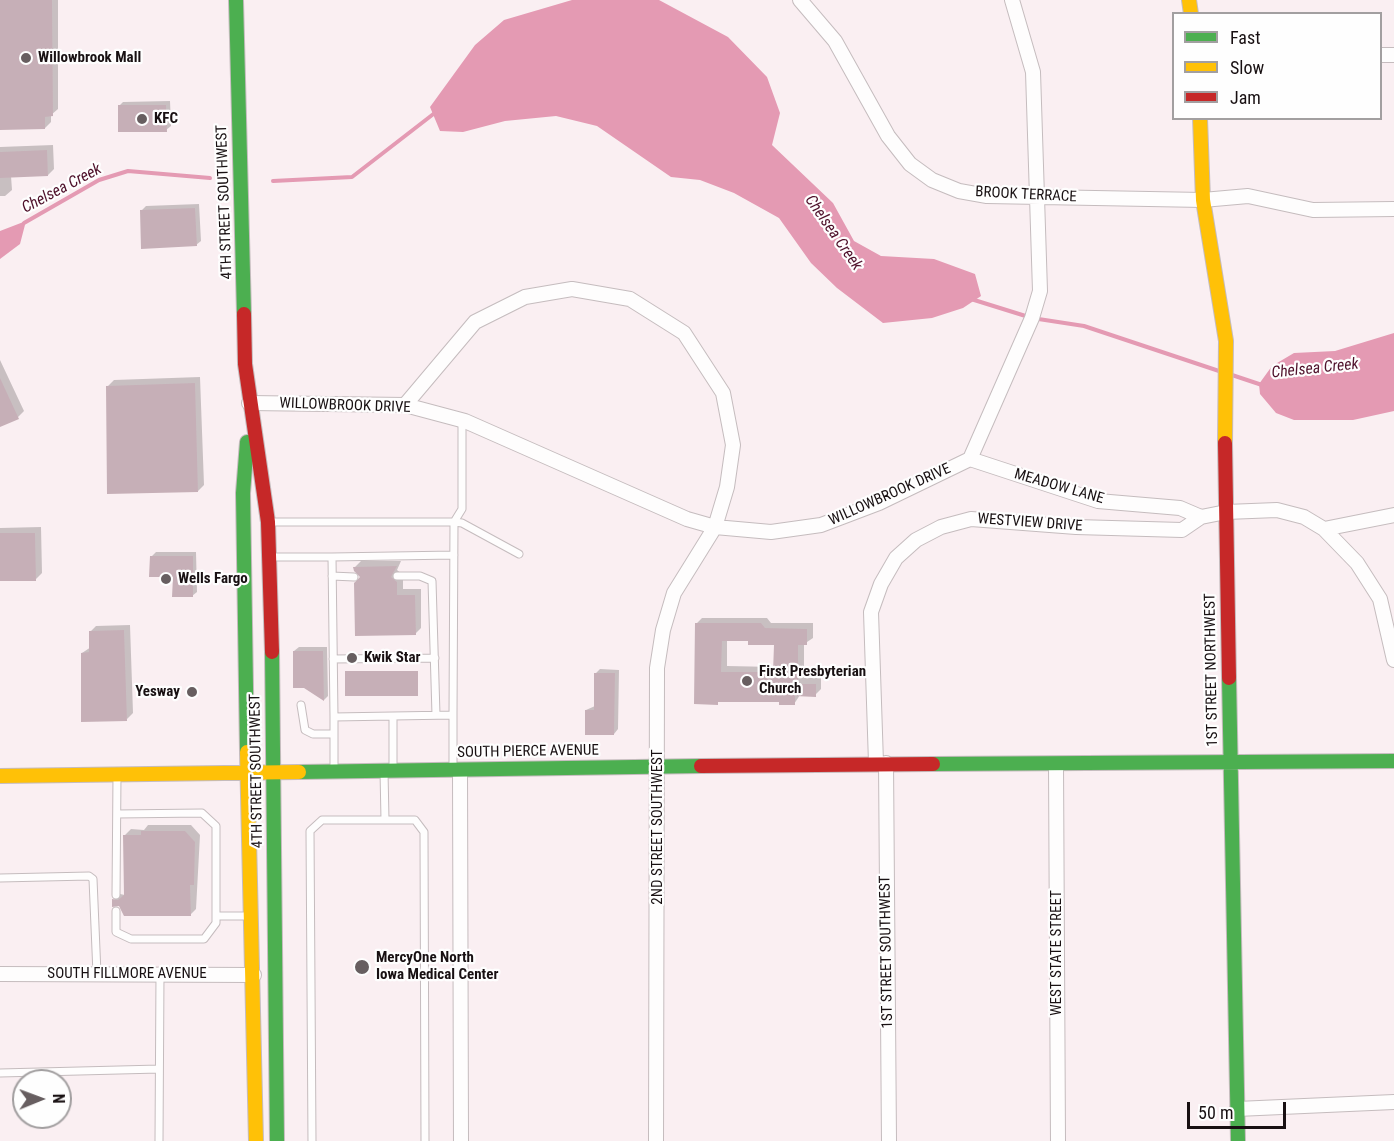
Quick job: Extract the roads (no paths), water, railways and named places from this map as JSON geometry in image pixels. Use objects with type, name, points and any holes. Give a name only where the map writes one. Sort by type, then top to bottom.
[{"type":"main road","name":"4TH STREET SOUTHWEST","points":[[236,0],[245,364],[268,522],[275,774],[277,1141]]},
{"type":"main road","name":"1ST STREET NORTHWEST","points":[[1200,120],[1203,200],[1226,341],[1224,404],[1238,1141]]},
{"type":"main road","name":"4TH STREET SOUTHWEST","points":[[249,403],[243,493],[256,1141]]},
{"type":"main road","name":"SOUTH PIERCE AVENUE","points":[[0,776],[275,774],[881,763],[1056,765],[1394,761]]},
{"type":"street","name":"BROOK TERRACE","points":[[800,0],[835,41],[888,136],[910,164],[932,180],[959,190],[987,196],[1203,200],[1248,196],[1313,210],[1394,209]]},
{"type":"street","name":"WILLOWBROOK DRIVE","points":[[249,403],[405,405],[462,420],[687,519],[715,527],[771,532],[821,525],[879,503],[970,459],[1032,318],[1040,291],[1033,72],[1012,0]]},
{"type":"street","name":"2ND STREET SOUTHWEST","points":[[405,405],[475,322],[525,297],[572,289],[630,299],[684,333],[723,393],[733,445],[728,487],[715,527],[674,592],[663,630],[657,668],[656,1141]]},
{"type":"street","name":"MEADOW LANE","points":[[970,459],[1098,501],[1180,508],[1201,517]]},
{"type":"street","points":[[1201,517],[1226,512],[1277,510],[1304,517],[1324,529],[1357,563],[1380,599],[1394,660]]},
{"type":"street","points":[[1324,529],[1394,515]]},
{"type":"street","name":"WESTVIEW DRIVE","points":[[881,763],[871,612],[881,584],[896,558],[916,540],[941,527],[971,519],[1076,527],[1182,530],[1201,517]]},
{"type":"street","name":"1ST STREET SOUTHWEST","points":[[881,763],[889,1141]]},
{"type":"street","name":"WEST STATE STREET","points":[[1056,765],[1058,1141]]},
{"type":"street","points":[[457,770],[461,1141]]},
{"type":"street","name":"SOUTH FILLMORE AVENUE","points":[[0,974],[254,975]]},
{"type":"street","points":[[1237,1109],[1394,1102]]},
{"type":"lane","points":[[457,770],[453,715],[454,522],[462,509],[462,420]]},
{"type":"lane","points":[[268,522],[462,523],[519,554]]},
{"type":"lane","points":[[269,557],[454,555]]},
{"type":"lane","points":[[332,557],[334,772]]},
{"type":"lane","points":[[332,576],[354,577]]},
{"type":"lane","points":[[397,576],[427,577],[432,581],[434,588],[436,715]]},
{"type":"lane","points":[[333,658],[435,658]]},
{"type":"lane","points":[[301,705],[305,730],[314,734],[334,734]]},
{"type":"lane","points":[[334,717],[453,715]]},
{"type":"lane","points":[[384,820],[393,716]]},
{"type":"lane","points":[[116,895],[117,776]]},
{"type":"lane","points":[[116,911],[116,932],[131,939],[204,939],[216,923],[216,826],[202,813],[117,814]]},
{"type":"lane","points":[[312,1141],[310,831],[322,819],[415,820],[424,832],[425,1141]]},
{"type":"lane","points":[[0,878],[89,876],[93,879],[97,974]]},
{"type":"lane","points":[[216,916],[250,916]]},
{"type":"lane","points":[[159,1141],[160,974]]},
{"type":"lane","points":[[0,1073],[159,1069]]},
{"type":"water","points":[[572,0],[659,0],[728,37],[767,77],[780,113],[772,145],[833,203],[854,241],[881,256],[934,259],[975,274],[981,296],[963,308],[932,318],[883,323],[837,288],[811,263],[779,218],[734,193],[700,180],[671,177],[597,126],[556,116],[505,121],[463,132],[440,131],[430,107],[475,45],[504,20]]},
{"type":"water","points":[[26,221],[20,244],[0,259],[0,231]]},
{"type":"water","points":[[1394,333],[1394,411],[1353,420],[1294,420],[1276,413],[1260,394],[1259,384],[1272,366],[1294,353],[1335,351]]},
{"type":"waterway","name":"Chelsea Creek","points":[[273,181],[352,177],[436,112]]},
{"type":"waterway","name":"Chelsea Creek","points":[[24,223],[99,180],[128,171],[210,178]]},
{"type":"waterway","name":"Chelsea Creek","points":[[971,299],[1032,318],[1084,326],[1219,371]]},
{"type":"waterway","name":"Chelsea Creek","points":[[1229,374],[1262,385]]},
{"type":"place","name":"Willowbrook Mall","points":[[26,58]]},
{"type":"place","name":"KFC","points":[[142,119]]},
{"type":"place","name":"Wells Fargo","points":[[166,579]]},
{"type":"place","name":"Kwik Star","points":[[352,658]]},
{"type":"place","name":"First Presbyterian Church","points":[[747,681]]},
{"type":"place","name":"Yesway","points":[[192,692]]},
{"type":"place","name":"MercyOne North Iowa Medical Center","points":[[362,967]]}]
